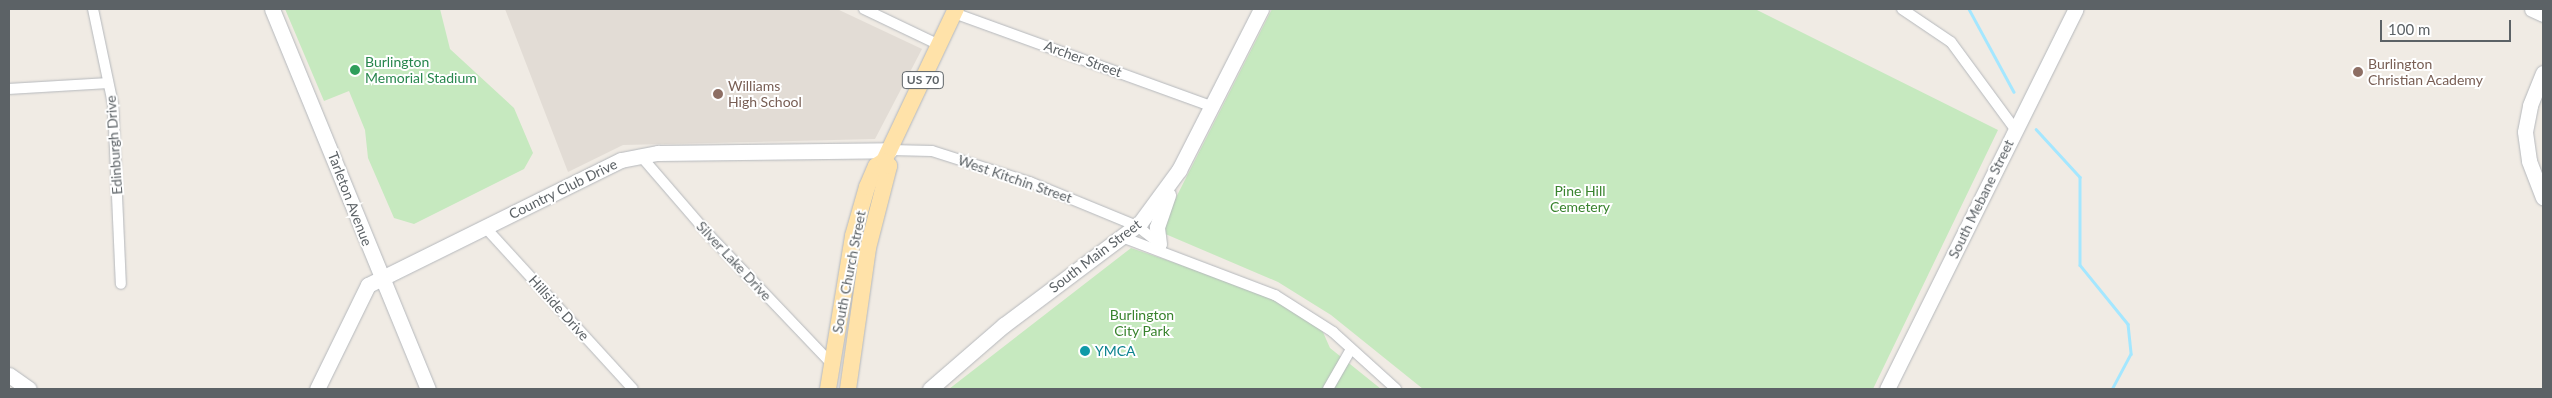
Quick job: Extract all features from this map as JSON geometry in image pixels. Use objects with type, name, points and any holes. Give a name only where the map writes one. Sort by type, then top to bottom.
[{"type":"main road","name":"South Church Street","points":[[832,381],[853,236],[876,166],[887,156],[955,11]]},
{"type":"main road","name":"South Church Street","points":[[848,389],[868,248],[889,166],[887,156]]},
{"type":"street","name":"Edinburgh Drive","points":[[93,9],[108,83],[121,284]]},
{"type":"street","name":"Tarleton Avenue","points":[[272,9],[380,279],[428,389]]},
{"type":"street","points":[[864,9],[939,45]]},
{"type":"street","name":"South Main Street","points":[[930,389],[1004,325],[1137,226],[1173,181],[1261,9]]},
{"type":"street","points":[[1902,9],[1951,42],[2015,129]]},
{"type":"street","name":"South Mebane Street","points":[[1887,389],[2076,9]]},
{"type":"street","points":[[2532,9],[2543,14]]},
{"type":"street","name":"Archer Street","points":[[955,11],[1211,106]]},
{"type":"street","points":[[2541,189],[2526,151],[2526,132],[2530,106],[2543,73]]},
{"type":"street","points":[[9,89],[108,83]]},
{"type":"street","name":"West Kitchin Street","points":[[887,156],[914,148],[979,165],[1137,226],[1177,258]]},
{"type":"street","name":"Country Club Drive","points":[[317,389],[362,291],[380,279],[484,227],[640,155],[887,156]]},
{"type":"street","name":"Silver Lake Drive","points":[[640,155],[832,381]]},
{"type":"street","points":[[1159,244],[1157,226],[1173,181]]},
{"type":"street","name":"Hillside Drive","points":[[484,227],[634,389]]},
{"type":"street","points":[[1122,237],[1275,295],[1318,321],[1396,389]]},
{"type":"street","points":[[1328,389],[1351,349]]},
{"type":"street","points":[[9,375],[29,389]]},
{"type":"shaded area","name":"Williams High School","points":[[505,9],[837,9],[922,49],[875,139],[623,145],[568,172]]},
{"type":"green space","points":[[285,9],[440,9],[450,49],[514,108],[533,153],[524,169],[414,224],[394,218],[368,158],[365,130],[349,91],[324,101]]},
{"type":"green space","name":"Pine Hill Cemetery","points":[[1272,9],[1755,9],[1998,130],[1873,389],[1423,389],[1331,315],[1278,282],[1163,233],[1162,225]]},
{"type":"green space","name":"Burlington City Park","points":[[1131,248],[1276,297],[1318,321],[1330,348],[1381,389],[949,389]]},
{"type":"waterway","points":[[1969,9],[2014,92]]},
{"type":"waterway","points":[[2036,129],[2080,177],[2080,265],[2128,324],[2131,354],[2112,389]]},
{"type":"place","name":"Burlington Memorial Stadium","points":[[355,70]]},
{"type":"place","name":"Burlington Christian Academy","points":[[2358,72]]},
{"type":"place","name":"Williams High School","points":[[718,94]]},
{"type":"place","name":"YMCA","points":[[1085,351]]}]
